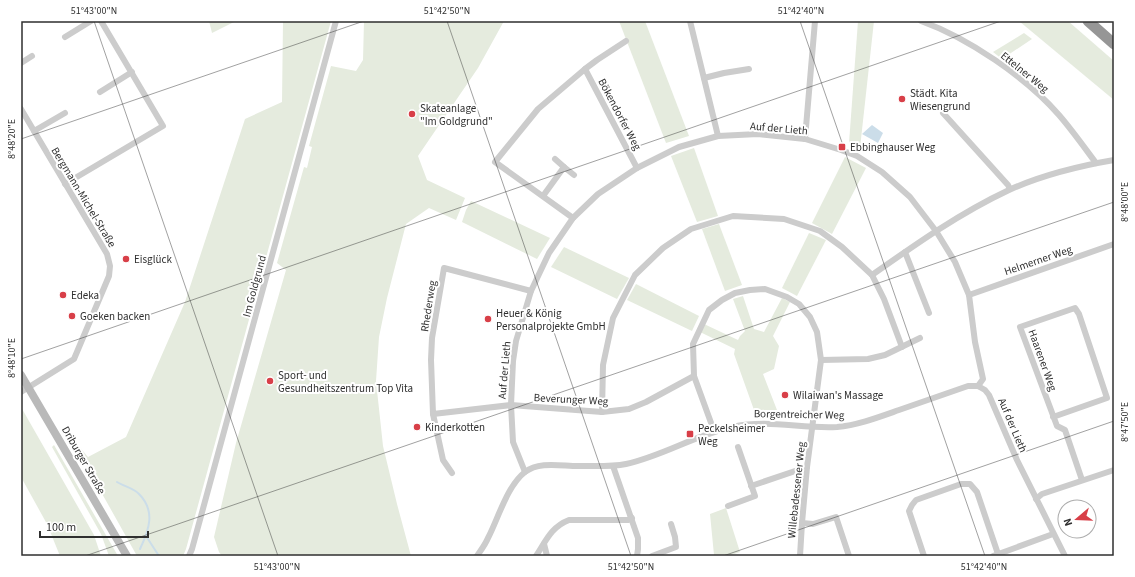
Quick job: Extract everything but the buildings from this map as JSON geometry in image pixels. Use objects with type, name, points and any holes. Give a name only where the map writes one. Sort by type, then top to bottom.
[{"type":"highway","points":[[1088,21],[1114,44]]},
{"type":"main road","name":"Driburger Straße","points":[[21,376],[128,556]]},
{"type":"street","points":[[65,36],[91,21]]},
{"type":"street","points":[[65,184],[163,126],[101,21]]},
{"type":"street","name":"Im Goldgrund","points":[[189,556],[243,364],[336,21]]},
{"type":"street","points":[[690,21],[718,136]]},
{"type":"street","points":[[804,138],[815,21]]},
{"type":"street","name":"Ettelner Weg","points":[[921,21],[940,28],[994,59],[1027,85],[1059,114],[1096,163]]},
{"type":"street","points":[[573,218],[495,162],[538,110],[596,60],[626,42]]},
{"type":"street","points":[[21,63],[32,56]]},
{"type":"street","name":"Bökendorfer Weg","points":[[585,69],[637,168]]},
{"type":"street","points":[[704,78],[749,69]]},
{"type":"street","points":[[100,92],[132,72]]},
{"type":"street","name":"Bergmann-Michel-Straße","points":[[21,110],[107,254],[110,266],[109,276],[74,359],[21,392]]},
{"type":"street","points":[[34,131],[65,113]]},
{"type":"street","points":[[943,113],[1010,189]]},
{"type":"street","name":"Auf der Lieth","points":[[525,472],[513,442],[511,405],[513,361],[516,341],[531,291],[549,253],[573,218],[598,194],[637,168],[679,147],[718,136],[758,134],[804,138],[853,154],[882,172],[910,197],[936,231],[954,262],[969,295],[975,342],[983,379],[978,386],[986,390],[989,395],[1011,449],[1065,556]]},
{"type":"street","points":[[555,159],[574,175]]},
{"type":"street","points":[[872,275],[964,213],[1010,189],[1053,174],[1114,160]]},
{"type":"street","points":[[543,196],[564,167]]},
{"type":"street","points":[[602,412],[603,365],[613,318],[635,275],[662,248],[691,229],[733,216],[784,219],[820,232],[842,247],[872,275],[884,299],[902,347]]},
{"type":"street","name":"Helmerner Weg","points":[[969,295],[1114,244]]},
{"type":"street","points":[[905,252],[929,313]]},
{"type":"street","name":"Rhederweg","points":[[452,473],[443,460],[434,414],[432,338],[444,268],[531,291]]},
{"type":"street","points":[[714,432],[694,376],[693,344],[709,310],[722,300],[735,293],[765,289],[787,297],[799,304],[810,317],[817,332],[822,360],[813,426]]},
{"type":"street","name":"Haarener Weg","points":[[1053,417],[1107,398],[1079,314],[1075,308],[1020,327],[1053,417],[1057,426],[1065,430],[1082,480]]},
{"type":"street","points":[[822,360],[868,359],[885,355],[920,338]]},
{"type":"street","name":"Beverunger Weg","points":[[511,405],[602,412],[629,409],[646,402],[694,376]]},
{"type":"street","name":"Borgentreicher Weg","points":[[525,472],[542,466],[613,466],[626,464],[655,456],[693,439],[714,432],[748,424],[766,422],[838,427],[856,424],[968,386],[978,386]]},
{"type":"street","points":[[434,414],[511,405]]},
{"type":"street","name":"Willebadessener Weg","points":[[800,556],[807,467],[813,426]]},
{"type":"street","points":[[728,506],[755,496],[738,447]]},
{"type":"street","points":[[613,466],[638,538],[637,556]]},
{"type":"street","points":[[751,486],[807,467]]},
{"type":"street","points":[[1036,499],[1042,494],[1114,470]]},
{"type":"street","points":[[477,556],[488,540],[511,490],[525,472]]},
{"type":"street","points":[[924,556],[909,511],[912,505],[916,500],[961,484],[970,484],[977,492],[996,555],[1053,534]]},
{"type":"street","points":[[802,523],[813,524],[836,517],[849,556]]},
{"type":"street","points":[[536,556],[553,529],[569,520],[628,520],[632,518]]},
{"type":"street","points":[[652,556],[676,547],[671,524]]},
{"type":"street","points":[[544,544],[547,556]]},
{"type":"shaded area","points":[[209,21],[236,21],[212,33]]},
{"type":"shaded area","points":[[283,21],[331,21],[186,549],[183,556],[137,556],[68,433],[88,457],[126,437],[185,302],[245,119],[282,102]]},
{"type":"shaded area","points":[[364,21],[504,21],[478,68],[418,156],[427,180],[465,198],[456,220],[429,208],[406,224],[387,298],[379,337],[376,381],[383,446],[411,556],[222,556],[219,552],[214,537],[236,443],[286,270],[277,263],[304,167],[307,168],[312,147],[309,146],[331,66],[356,71],[363,60]]},
{"type":"shaded area","points":[[619,21],[645,21],[689,136],[666,143]]},
{"type":"shaded area","points":[[858,21],[874,21],[860,148],[849,143]]},
{"type":"shaded area","points":[[1019,21],[1068,21],[1114,61],[1114,100]]},
{"type":"shaded area","points":[[1024,33],[1032,39],[1002,59],[993,52]]},
{"type":"shaded area","points":[[694,148],[718,216],[697,222],[671,156]]},
{"type":"shaded area","points":[[845,157],[866,168],[832,234],[812,223]]},
{"type":"shaded area","points":[[471,201],[550,238],[537,259],[462,222]]},
{"type":"shaded area","points":[[719,224],[742,285],[725,291],[702,229]]},
{"type":"shaded area","points":[[809,233],[826,240],[797,296],[782,288]]},
{"type":"shaded area","points":[[564,247],[629,278],[617,299],[551,267]]},
{"type":"shaded area","points":[[636,284],[699,316],[692,331],[627,300]]},
{"type":"shaded area","points":[[743,296],[754,329],[764,332],[782,298],[790,302],[773,336],[779,346],[774,369],[763,374],[777,410],[754,410],[734,354],[735,349],[700,332],[704,324],[738,340],[745,331],[733,299]]},
{"type":"shaded area","points":[[21,407],[94,535],[101,556],[60,556],[47,524],[21,477]]},
{"type":"shaded area","points":[[54,445],[118,556],[109,556],[101,534],[52,447]]},
{"type":"shaded area","points":[[726,508],[740,552],[720,557],[714,555],[710,514]]},
{"type":"water","points":[[872,125],[883,133],[878,143],[862,134]]},
{"type":"waterway","points":[[117,482],[137,492],[148,507],[148,528],[140,549]]},
{"type":"waterway","points":[[146,536],[159,556]]},
{"type":"place","name":"Städt. Kita Wiesengrund","points":[[902,99]]},
{"type":"place","name":"Skateanlage \"Im Goldgrund\"","points":[[412,114]]},
{"type":"place","name":"Ebbinghauser Weg","points":[[842,147]]},
{"type":"place","name":"Eisglück","points":[[126,259]]},
{"type":"place","name":"Edeka","points":[[63,295]]},
{"type":"place","name":"Goeken backen","points":[[72,316]]},
{"type":"place","name":"Heuer & König Personalprojekte GmbH","points":[[488,319]]},
{"type":"place","name":"Sport- und Gesundheitszentrum Top Vita","points":[[270,381]]},
{"type":"place","name":"Wilaiwan's Massage","points":[[785,395]]},
{"type":"place","name":"Kinderkotten","points":[[417,427]]},
{"type":"place","name":"Peckelsheimer Weg","points":[[690,434]]}]
